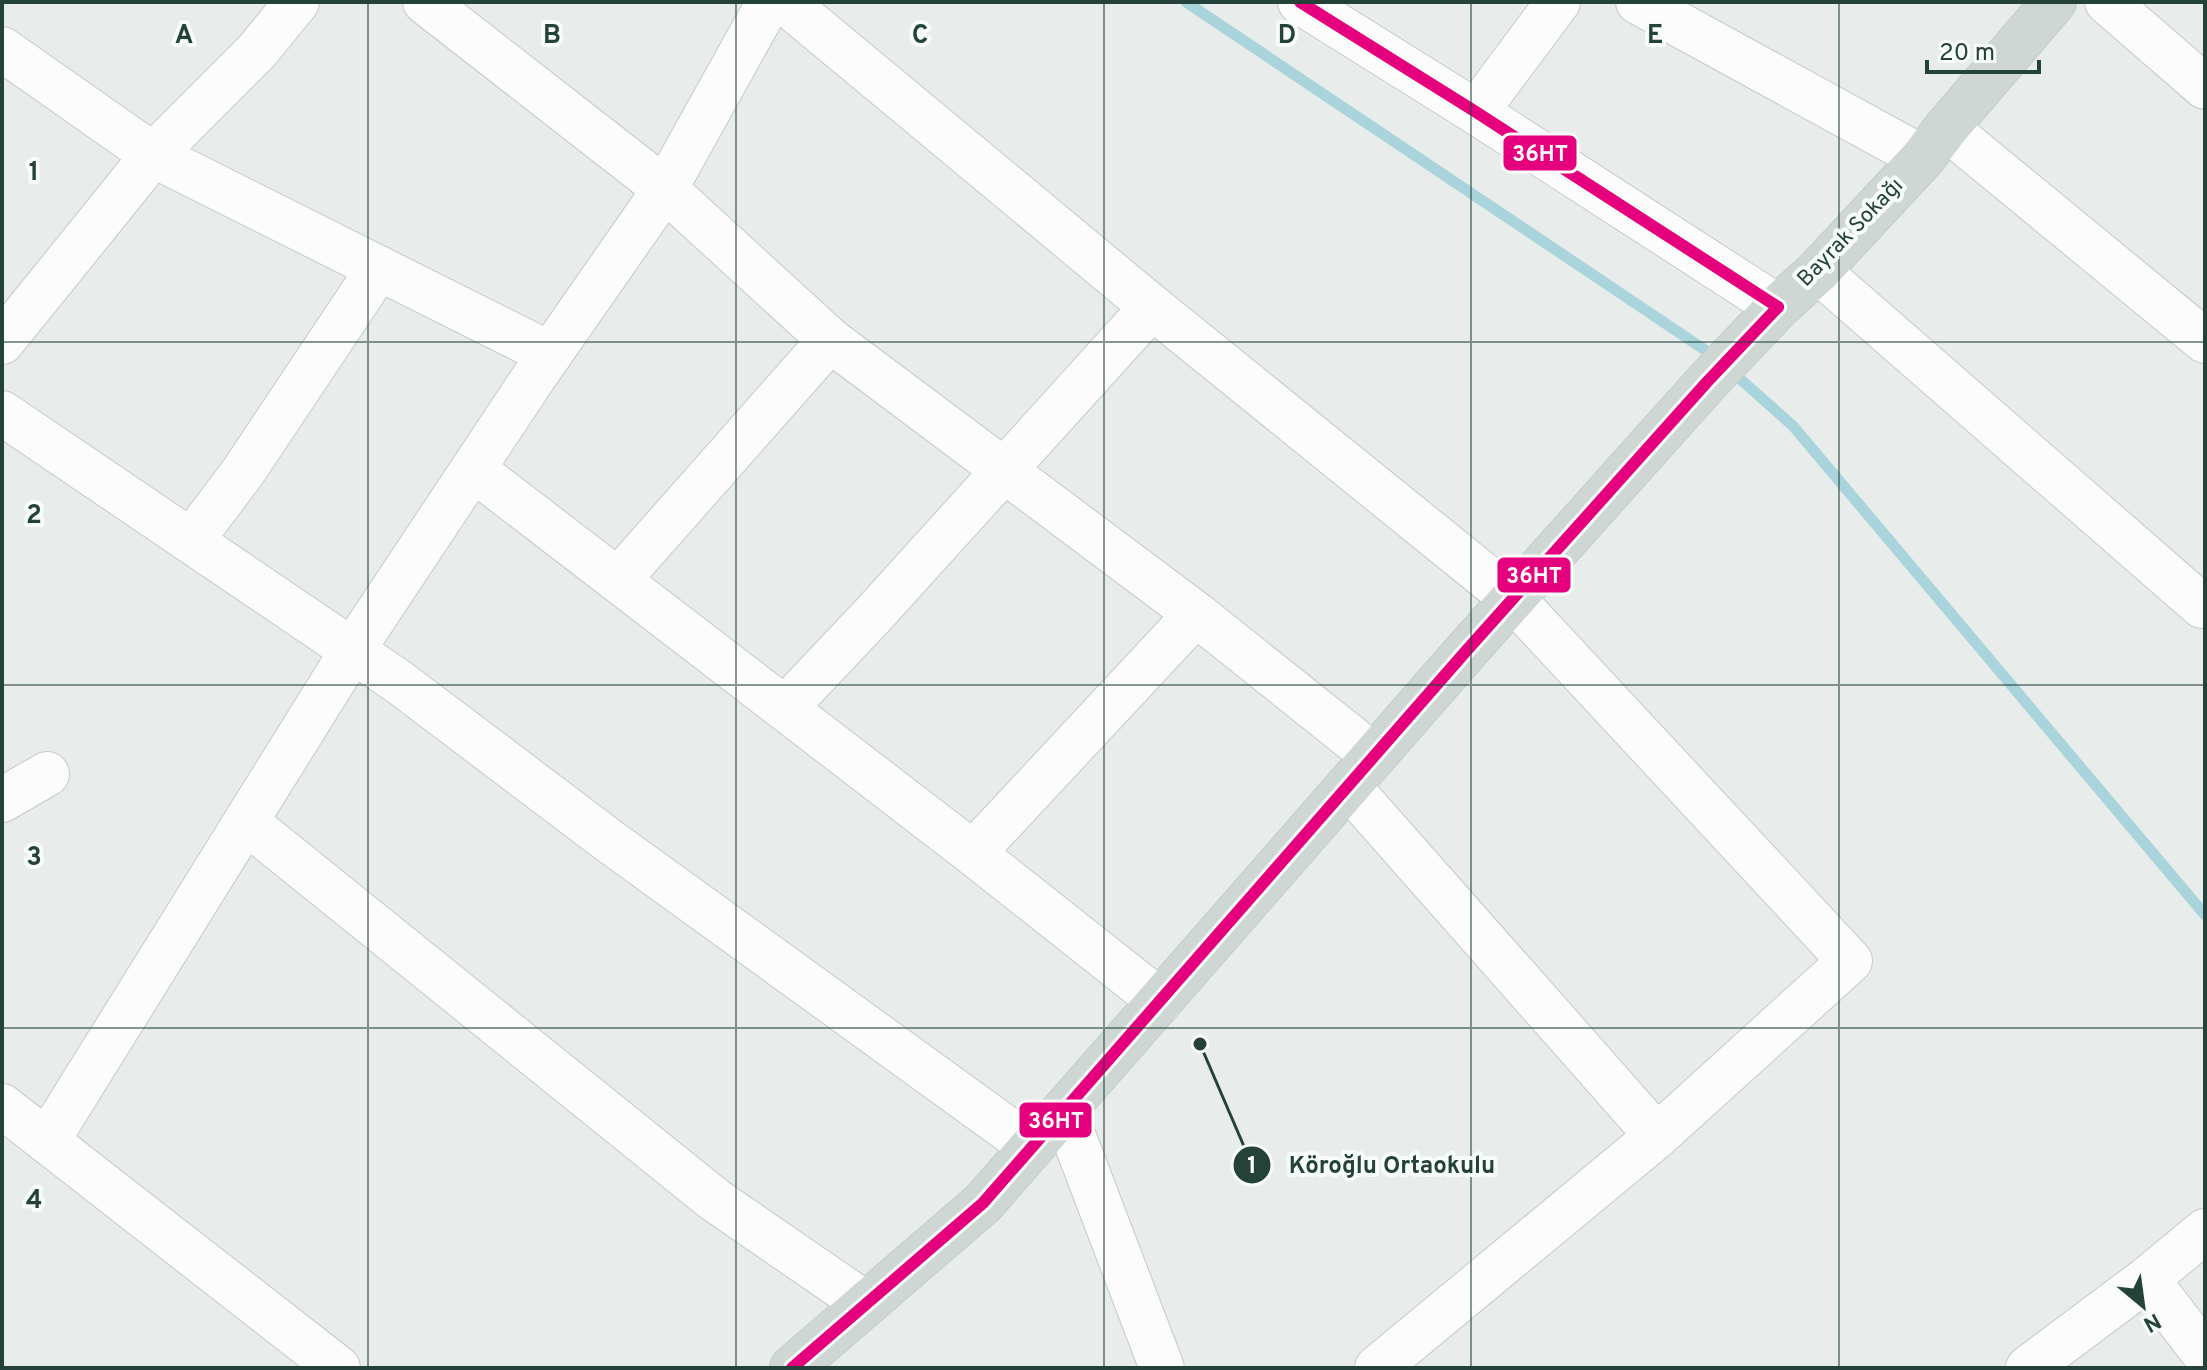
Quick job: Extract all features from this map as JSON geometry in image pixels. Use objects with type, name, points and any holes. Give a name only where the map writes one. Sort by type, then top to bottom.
[{"type":"main road","name":"Bayrak Sokağı","points":[[792,1368],[983,1203],[1513,599],[1707,382],[1778,307],[1818,271],[1935,143],[2054,2]]},
{"type":"street","points":[[2,342],[153,155],[257,51],[297,2]]},
{"type":"street","points":[[425,2],[665,189],[830,340],[1196,614],[1361,771],[1657,1136]]},
{"type":"street","points":[[47,1141],[352,651],[550,354],[665,189],[769,2]]},
{"type":"street","points":[[785,2],[1152,307],[1513,599],[1850,961],[1657,1136],[1377,1368]]},
{"type":"street","points":[[1300,2],[1778,307]]},
{"type":"street","points":[[1476,112],[1558,2]]},
{"type":"street","points":[[1638,2],[1935,143],[2205,341]]},
{"type":"street","points":[[2107,2],[2205,87]]},
{"type":"street","points":[[2,49],[153,155],[550,354]]},
{"type":"street","points":[[191,541],[243,472],[379,268]]},
{"type":"street","points":[[1818,271],[2202,606],[2205,604]]},
{"type":"street","points":[[785,708],[1152,307]]},
{"type":"street","points":[[618,580],[830,340]]},
{"type":"street","points":[[2,413],[399,682],[621,849],[1032,1147]]},
{"type":"street","points":[[473,469],[973,853],[1160,1001]]},
{"type":"street","points":[[973,853],[1196,614]]},
{"type":"street","points":[[2,800],[47,774]]},
{"type":"street","points":[[246,822],[715,1200],[866,1304]]},
{"type":"street","points":[[2,1106],[330,1366]]},
{"type":"street","points":[[1064,1111],[1162,1368]]},
{"type":"street","points":[[2028,1368],[2147,1279],[2205,1231]]},
{"type":"street","points":[[2147,1279],[2205,1355]]},
{"type":"waterway","points":[[1186,2],[1717,358]]},
{"type":"waterway","points":[[1730,370],[1793,426],[2205,915]]},
{"type":"transit line","name":"36HT","points":[[1300,2],[1778,307]]},
{"type":"transit line","name":"36HT","points":[[792,1368],[983,1203],[1467,650],[1778,307]]},
{"type":"place","name":"Köroğlu Ortaokulu","points":[[1200,1044]]}]
